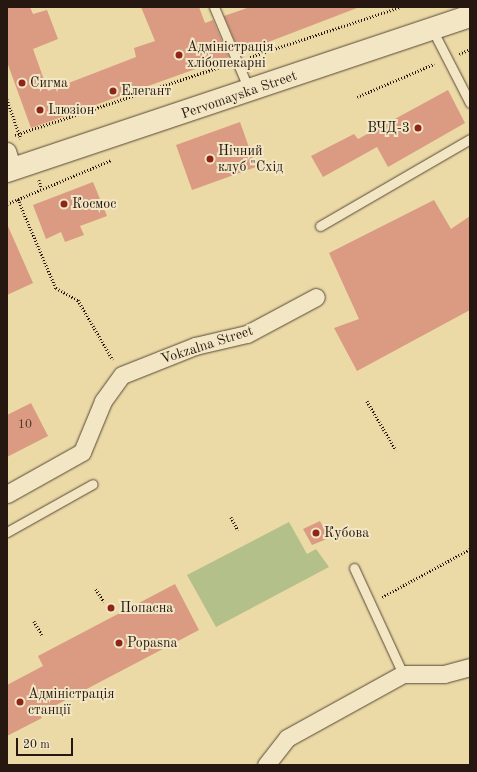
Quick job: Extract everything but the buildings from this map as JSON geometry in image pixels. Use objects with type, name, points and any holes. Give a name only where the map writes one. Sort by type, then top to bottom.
[{"type":"street","name":"Pervomayska Street","points":[[9,164],[250,91],[470,16]]},
{"type":"street","name":"Vokzalna Street","points":[[122,375],[195,346],[248,334],[316,297]]},
{"type":"street","points":[[7,494],[82,452],[103,401],[122,375]]},
{"type":"street","points":[[266,765],[287,738],[403,674],[444,674],[470,667]]},
{"type":"lane","points":[[214,7],[250,91]]},
{"type":"lane","points":[[432,29],[470,102]]},
{"type":"lane","points":[[320,226],[470,139]]},
{"type":"lane","points":[[7,532],[93,484]]},
{"type":"lane","points":[[354,568],[403,674]]},
{"type":"path","points":[[7,138],[400,7]]},
{"type":"path","points":[[357,97],[470,49]]},
{"type":"path","points":[[7,204],[111,160]]},
{"type":"path","points":[[18,199],[56,288],[78,300],[122,375]]},
{"type":"path","points":[[367,401],[396,450]]},
{"type":"path","points":[[231,517],[238,530]]},
{"type":"path","points":[[371,603],[470,549]]},
{"type":"path","points":[[96,589],[104,602]]},
{"type":"path","points":[[34,621],[42,635]]},
{"type":"green space","points":[[289,522],[307,554],[316,549],[329,567],[216,627],[187,575]]},
{"type":"place","name":"Адміністрація хлібопекарні","points":[[179,55]]},
{"type":"place","name":"Сигма","points":[[22,83]]},
{"type":"place","name":"Елегант","points":[[113,91]]},
{"type":"place","name":"Ілюзіон","points":[[40,110]]},
{"type":"place","name":"ВЧД-3","points":[[418,128]]},
{"type":"place","name":"Нічний клуб \"Схід","points":[[210,159]]},
{"type":"place","name":"Космос","points":[[64,204]]},
{"type":"place","name":"Кубова","points":[[316,533]]},
{"type":"place","name":"Попасна","points":[[111,608]]},
{"type":"place","name":"Popasna","points":[[119,643]]},
{"type":"place","name":"Адміністрація станції","points":[[20,702]]}]
